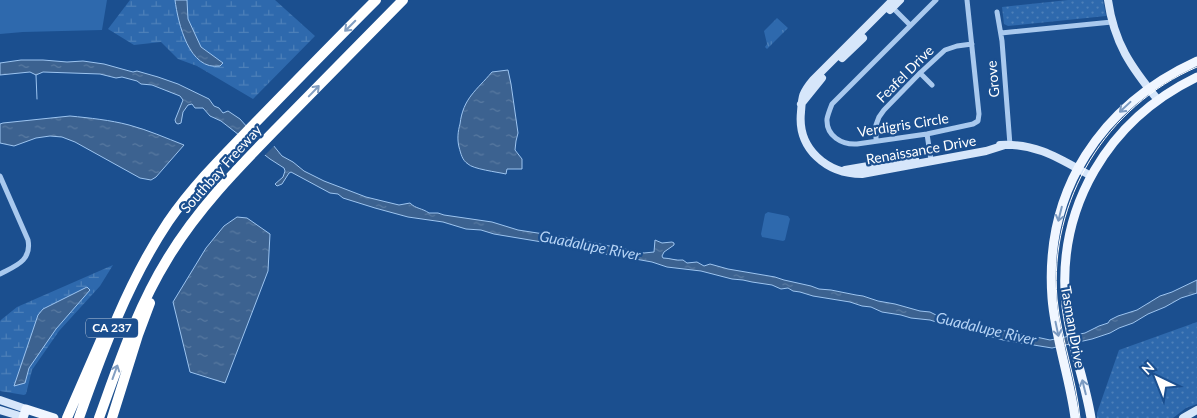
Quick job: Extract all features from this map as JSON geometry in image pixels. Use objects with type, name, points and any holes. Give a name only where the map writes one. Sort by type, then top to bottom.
[{"type":"highway","name":"Southbay Freeway","points":[[74,416],[124,299],[153,246],[181,204],[202,178],[376,0]]},
{"type":"highway","name":"Southbay Freeway","points":[[99,418],[128,337],[141,307],[154,280],[184,233],[240,165],[403,0]]},
{"type":"highway","points":[[112,418],[138,334],[169,256]]},
{"type":"main road","name":"Tasman Drive","points":[[1075,418],[1052,299],[1052,264],[1056,234],[1068,191],[1091,147],[1104,129],[1129,103],[1148,88],[1197,61]]},
{"type":"main road","name":"Tasman Drive","points":[[1091,418],[1076,357],[1066,297],[1065,265],[1069,239],[1078,205],[1091,176],[1122,132],[1158,100],[1197,77]]},
{"type":"main road","points":[[24,416],[54,418]]},
{"type":"street","name":"Renaissance Drive","points":[[900,0],[891,4],[816,84],[802,104],[800,128],[805,142],[812,153],[832,168],[842,170],[986,151],[1008,145],[1042,150],[1091,176]]},
{"type":"street","name":"Verdigris Circle","points":[[936,0],[832,104],[827,121],[830,131],[839,141],[849,145],[927,134],[978,121],[979,114],[967,0]]},
{"type":"street","points":[[1108,0],[1117,38],[1126,56],[1158,100]]},
{"type":"street","points":[[891,4],[910,25]]},
{"type":"street","name":"Grove","points":[[997,12],[1001,33],[1008,145]]},
{"type":"street","points":[[1001,33],[1112,22]]},
{"type":"street","name":"Feafel Drive","points":[[876,141],[876,125],[879,117],[920,73],[945,50],[972,44]]},
{"type":"street","points":[[920,73],[932,85]]},
{"type":"street","points":[[927,134],[931,158]]},
{"type":"street","points":[[0,176],[30,246],[24,259],[0,274]]},
{"type":"street","points":[[0,400],[24,416]]},
{"type":"street","points":[[0,410],[24,416]]},
{"type":"street","points":[[1183,418],[1197,410]]},
{"type":"green space","points":[[0,0],[107,0],[102,30],[0,34]]},
{"type":"green space","points":[[130,0],[275,0],[315,36],[253,99],[197,66],[178,59],[161,42],[134,45],[108,29]]},
{"type":"green space","points":[[1068,0],[1103,0],[1106,16],[1008,26],[1004,24],[1002,7]]},
{"type":"green space","points":[[777,18],[788,28],[767,49],[765,47],[767,44],[764,31]]},
{"type":"green space","points":[[768,212],[788,216],[790,219],[785,240],[762,237],[765,214]]},
{"type":"green space","points":[[113,265],[100,286],[59,331],[32,370],[26,394],[0,391],[0,321],[17,307]]},
{"type":"green space","points":[[1197,322],[1197,404],[1186,408],[1173,418],[1097,418],[1097,413],[1119,350]]},
{"type":"water","points":[[175,0],[187,0],[188,19],[201,47],[223,63],[220,66],[209,66],[200,61],[193,53],[182,32]]},
{"type":"water","name":"Guadalupe River","points":[[21,60],[83,61],[104,64],[133,72],[137,71],[178,84],[209,99],[223,113],[228,111],[240,119],[248,128],[273,145],[282,156],[304,171],[366,197],[399,205],[410,203],[429,213],[492,222],[518,230],[644,253],[654,252],[655,240],[662,243],[672,242],[674,245],[664,252],[663,258],[683,260],[687,263],[697,262],[704,266],[710,264],[775,277],[819,289],[863,296],[991,329],[1050,340],[1085,333],[1197,280],[1197,293],[1181,298],[1133,323],[1092,339],[1052,348],[1003,340],[930,320],[882,312],[871,307],[813,296],[788,288],[781,289],[772,285],[732,279],[701,271],[667,267],[652,262],[408,217],[330,193],[291,172],[282,184],[277,186],[275,184],[283,177],[284,168],[221,121],[210,116],[203,108],[195,108],[192,104],[188,105],[183,112],[181,123],[176,123],[175,120],[183,100],[180,96],[152,85],[141,84],[122,77],[116,78],[100,74],[43,72],[36,75],[30,72],[0,75],[0,63]]},
{"type":"water","points":[[508,70],[518,133],[515,150],[522,159],[522,169],[507,169],[506,174],[480,169],[464,161],[458,138],[462,115],[467,101],[492,72]]},
{"type":"water","points":[[70,116],[107,120],[129,125],[184,145],[156,177],[151,180],[140,178],[75,142],[62,137],[36,138],[14,146],[0,143],[0,124]]},
{"type":"water","points":[[237,217],[247,218],[270,234],[268,271],[225,383],[190,372],[173,302],[206,248],[224,226]]},
{"type":"water","points":[[87,287],[90,290],[56,329],[29,368],[25,383],[14,386],[38,315],[43,309]]},
{"type":"pier","points":[[259,133],[276,144],[263,157],[247,145]]},
{"type":"waterway","points":[[36,75],[37,99]]},
{"type":"tram line","points":[[1080,418],[1057,299],[1057,262],[1063,226],[1074,192],[1090,160],[1111,131],[1136,106],[1165,84],[1197,67]]}]
